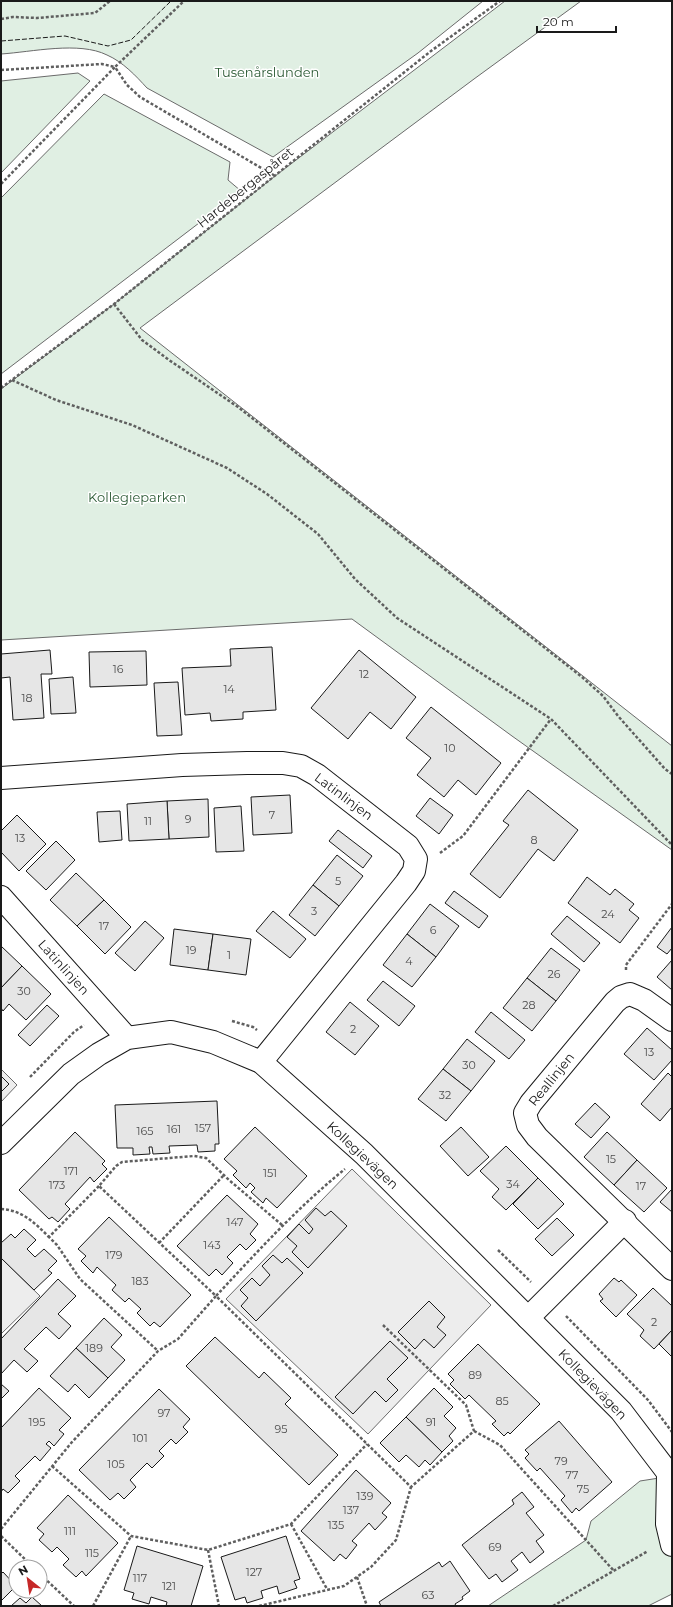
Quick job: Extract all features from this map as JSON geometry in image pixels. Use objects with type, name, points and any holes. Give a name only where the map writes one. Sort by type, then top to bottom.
[{"type":"street","name":"Latinlinjen","points":[[1,778],[182,765],[275,763],[301,766],[318,775],[394,834],[408,846],[416,859]]},
{"type":"street","points":[[261,1062],[406,883],[414,871],[416,859]]},
{"type":"street","name":"Latinlinjen","points":[[1,897],[127,1038]]},
{"type":"street","points":[[630,994],[644,1000],[672,1020]]},
{"type":"street","name":"Reallinjen","points":[[630,994],[621,997],[615,1002],[530,1103],[525,1113],[528,1125],[537,1137],[672,1269]]},
{"type":"street","name":"Kollegievägen","points":[[1,1143],[71,1074],[99,1054],[127,1038],[171,1032],[213,1042],[261,1062],[364,1154],[621,1411],[670,1476],[667,1524],[671,1542]]},
{"type":"street","points":[[528,1318],[624,1221]]},
{"type":"path","points":[[1,19],[13,17],[37,18],[95,13],[110,1]]},
{"type":"path","points":[[1,184],[115,67],[184,1]]},
{"type":"path","name":"Hardebergaspåret","points":[[1,388],[114,304],[431,51],[500,1]]},
{"type":"path","points":[[1,70],[102,64],[115,67],[127,86],[140,97],[275,176]]},
{"type":"path","points":[[114,304],[142,340],[238,407],[582,677],[603,696],[618,716],[665,769],[672,774]]},
{"type":"path","points":[[12,380],[56,400],[132,425],[227,468],[268,494],[318,534],[355,579],[397,618],[551,719],[672,845]]},
{"type":"path","points":[[416,859],[441,852],[463,836],[551,719]]},
{"type":"path","points":[[630,994],[626,965],[672,904]]},
{"type":"path","points":[[1,1529],[72,1442],[158,1351],[178,1339],[282,1225],[323,1187],[364,1154]]},
{"type":"path","points":[[50,1237],[116,1166],[122,1162],[194,1156],[206,1158],[282,1225]]},
{"type":"path","points":[[159,1243],[224,1175]]},
{"type":"path","points":[[99,1186],[216,1296],[411,1488]]},
{"type":"path","points":[[1,1209],[23,1214],[50,1237],[58,1245],[80,1279],[158,1351]]},
{"type":"path","points":[[383,1325],[466,1405],[474,1431],[500,1445],[614,1571]]},
{"type":"path","points":[[259,1606],[344,1586],[371,1567],[396,1540],[411,1488],[474,1431]]},
{"type":"path","points":[[52,1466],[131,1536],[208,1550],[291,1524],[367,1444]]},
{"type":"path","points":[[291,1524],[327,1589]]},
{"type":"path","points":[[1,1536],[25,1559]]},
{"type":"path","points":[[93,1606],[131,1536]]},
{"type":"path","points":[[553,1606],[614,1571],[671,1542]]},
{"type":"path","points":[[208,1550],[219,1606]]},
{"type":"path","points":[[357,1577],[367,1606]]},
{"type":"path","points":[[48,1582],[74,1606]]},
{"type":"green space","name":"Tusenårslunden","points":[[1,1],[483,1],[418,53],[273,157],[147,88],[124,65],[107,55],[96,51],[69,48],[55,48],[1,54]]},
{"type":"green space","name":"Kollegieparken","points":[[505,1],[581,1],[140,328],[672,746],[672,850],[512,736],[352,619],[1,640],[1,389],[114,304],[275,176]]},
{"type":"green space","points":[[78,73],[90,81],[1,173],[1,81]]},
{"type":"green space","points":[[104,94],[230,162],[228,180],[241,191],[1,374],[1,198]]},
{"type":"green space","points":[[672,1476],[672,1594],[648,1606],[488,1606],[586,1540],[591,1521],[640,1481]]},
{"type":"shaded area","points":[[1,1069],[17,1085],[1,1102]]},
{"type":"shaded area","points":[[352,1169],[491,1305],[368,1434],[226,1299]]},
{"type":"shaded area","points":[[1,1258],[40,1296],[1,1334]]},
{"type":"building","points":[[272,647],[276,710],[243,712],[243,719],[211,721],[210,713],[185,715],[182,668],[231,666],[230,649]]},
{"type":"building","points":[[50,650],[52,674],[41,674],[44,718],[13,720],[10,677],[1,678],[1,654]]},
{"type":"building","points":[[359,650],[416,697],[391,729],[370,712],[348,739],[311,708]]},
{"type":"building","points":[[146,651],[147,685],[90,687],[89,652]]},
{"type":"building","points":[[73,677],[76,713],[51,714],[49,679]]},
{"type":"building","points":[[178,682],[182,735],[157,736],[154,683]]},
{"type":"building","points":[[431,707],[501,763],[476,795],[458,780],[444,797],[417,775],[431,758],[406,738]]},
{"type":"building","points":[[528,790],[578,830],[554,861],[538,849],[500,898],[470,874],[509,825],[503,821]]},
{"type":"building","points":[[290,795],[292,833],[253,835],[251,797]]},
{"type":"building","points":[[430,798],[453,815],[439,834],[416,816]]},
{"type":"building","points":[[208,799],[209,837],[169,839],[167,801]]},
{"type":"building","points":[[167,801],[169,839],[129,841],[127,804]]},
{"type":"building","points":[[241,806],[244,851],[216,852],[214,808]]},
{"type":"building","points":[[120,811],[122,840],[99,842],[97,812]]},
{"type":"building","points":[[17,815],[46,844],[19,871],[1,852],[1,831]]},
{"type":"building","points":[[338,830],[372,856],[363,868],[329,841]]},
{"type":"building","points":[[56,841],[75,860],[46,890],[26,871]]},
{"type":"building","points":[[337,855],[363,876],[339,906],[313,885]]},
{"type":"building","points":[[76,873],[104,900],[77,926],[50,900]]},
{"type":"building","points":[[587,877],[610,895],[615,889],[634,904],[629,910],[639,918],[620,943],[568,903]]},
{"type":"building","points":[[313,885],[339,906],[315,936],[289,915]]},
{"type":"building","points":[[454,891],[488,916],[479,928],[445,903]]},
{"type":"building","points":[[104,900],[131,927],[105,954],[77,926]]},
{"type":"building","points":[[430,904],[459,926],[436,957],[407,934]]},
{"type":"building","points":[[273,911],[306,939],[290,958],[256,931]]},
{"type":"building","points":[[567,916],[600,943],[584,962],[551,934]]},
{"type":"building","points":[[145,921],[164,938],[135,971],[115,953]]},
{"type":"building","points":[[672,927],[672,948],[667,954],[657,947]]},
{"type":"building","points":[[174,929],[213,934],[208,970],[170,965]]},
{"type":"building","points":[[213,934],[251,939],[246,975],[208,970]]},
{"type":"building","points":[[407,934],[436,957],[412,987],[383,965]]},
{"type":"building","points":[[1,946],[22,966],[1,988]]},
{"type":"building","points":[[551,948],[580,970],[556,1001],[527,978]]},
{"type":"building","points":[[672,960],[672,990],[657,977]]},
{"type":"building","points":[[22,966],[51,994],[26,1020],[9,1004],[3,1011],[1,1008],[1,988]]},
{"type":"building","points":[[527,978],[556,1001],[532,1031],[503,1008]]},
{"type":"building","points":[[383,981],[415,1006],[399,1026],[367,1000]]},
{"type":"building","points":[[350,1002],[379,1026],[355,1055],[326,1032]]},
{"type":"building","points":[[47,1005],[59,1016],[30,1046],[18,1035]]},
{"type":"building","points":[[491,1012],[525,1040],[509,1059],[475,1032]]},
{"type":"building","points":[[647,1028],[672,1050],[672,1060],[654,1080],[624,1054]]},
{"type":"building","points":[[467,1039],[495,1061],[471,1091],[443,1069]]},
{"type":"building","points":[[443,1069],[471,1091],[446,1121],[418,1099]]},
{"type":"building","points":[[668,1073],[672,1077],[672,1107],[660,1121],[641,1104]]},
{"type":"building","points":[[1,1076],[9,1084],[1,1092]]},
{"type":"building","points":[[217,1101],[219,1144],[215,1144],[215,1151],[198,1152],[197,1145],[169,1146],[170,1153],[153,1154],[152,1147],[149,1147],[150,1154],[133,1155],[133,1148],[117,1148],[115,1105]]},
{"type":"building","points":[[595,1103],[610,1117],[591,1138],[575,1124]]},
{"type":"building","points":[[255,1127],[307,1176],[277,1208],[266,1198],[263,1203],[251,1192],[255,1188],[250,1183],[246,1188],[233,1175],[237,1171],[224,1159]]},
{"type":"building","points":[[461,1127],[489,1157],[468,1176],[440,1146]]},
{"type":"building","points":[[75,1132],[105,1161],[102,1164],[107,1169],[94,1182],[90,1177],[65,1204],[70,1209],[58,1222],[52,1217],[49,1219],[19,1190]]},
{"type":"building","points":[[607,1132],[637,1160],[614,1185],[584,1157]]},
{"type":"building","points":[[506,1146],[538,1178],[506,1210],[492,1197],[499,1189],[480,1171]]},
{"type":"building","points":[[637,1160],[667,1188],[644,1212],[614,1185]]},
{"type":"building","points":[[538,1178],[564,1204],[538,1229],[513,1204]]},
{"type":"building","points":[[672,1189],[672,1212],[660,1202]]},
{"type":"building","points":[[227,1195],[258,1224],[250,1234],[256,1240],[246,1250],[240,1244],[227,1257],[233,1263],[222,1275],[216,1269],[209,1276],[177,1246]]},
{"type":"building","points":[[316,1208],[325,1216],[331,1211],[347,1226],[308,1268],[292,1252],[297,1246],[287,1237],[299,1224],[309,1234],[313,1229],[305,1220]]},
{"type":"building","points":[[109,1217],[191,1295],[160,1327],[154,1322],[150,1326],[137,1313],[141,1309],[129,1298],[125,1302],[112,1290],[116,1285],[97,1267],[93,1273],[81,1261],[86,1256],[78,1249]]},
{"type":"building","points":[[557,1218],[574,1235],[552,1256],[535,1239]]},
{"type":"building","points":[[24,1229],[36,1240],[27,1249],[35,1257],[44,1249],[57,1261],[48,1270],[52,1273],[34,1290],[1,1258],[1,1243],[11,1234],[15,1238]]},
{"type":"building","points":[[273,1255],[282,1263],[287,1258],[303,1273],[256,1321],[241,1306],[248,1298],[240,1290],[252,1278],[260,1286],[270,1275],[262,1266]]},
{"type":"building","points":[[614,1278],[619,1282],[621,1280],[637,1295],[616,1317],[600,1301],[603,1299],[599,1294]]},
{"type":"building","points":[[58,1279],[76,1296],[58,1314],[71,1326],[59,1339],[46,1327],[24,1349],[38,1361],[27,1372],[14,1360],[1,1374],[1,1339]]},
{"type":"building","points":[[653,1288],[672,1306],[672,1330],[654,1349],[640,1336],[644,1330],[627,1314]]},
{"type":"building","points":[[429,1301],[445,1317],[437,1327],[446,1335],[434,1348],[424,1339],[415,1349],[398,1332]]},
{"type":"building","points":[[104,1318],[122,1335],[111,1347],[125,1360],[108,1378],[76,1348]]},
{"type":"building","points":[[672,1330],[672,1357],[659,1344]]},
{"type":"building","points":[[215,1337],[259,1378],[264,1372],[291,1398],[285,1404],[338,1455],[309,1485],[186,1366]]},
{"type":"building","points":[[390,1341],[408,1358],[387,1379],[398,1390],[386,1402],[375,1391],[353,1414],[335,1397]]},
{"type":"building","points":[[478,1344],[540,1404],[510,1434],[508,1432],[504,1436],[492,1424],[496,1421],[469,1395],[465,1399],[450,1384],[454,1380],[448,1374]]},
{"type":"building","points":[[76,1348],[108,1378],[89,1398],[75,1384],[68,1392],[50,1376]]},
{"type":"building","points":[[1,1384],[9,1391],[1,1399]]},
{"type":"building","points":[[39,1388],[71,1418],[59,1430],[64,1434],[54,1446],[49,1441],[46,1444],[51,1448],[40,1461],[35,1456],[15,1476],[20,1481],[8,1493],[3,1489],[1,1492],[1,1428]]},
{"type":"building","points":[[434,1388],[453,1407],[444,1416],[456,1428],[449,1436],[453,1441],[442,1452],[406,1417]]},
{"type":"building","points":[[159,1389],[190,1419],[183,1427],[188,1432],[176,1444],[171,1439],[159,1451],[164,1456],[152,1468],[147,1463],[130,1480],[136,1487],[124,1499],[118,1493],[110,1500],[79,1470]]},
{"type":"building","points":[[406,1417],[442,1452],[430,1465],[425,1460],[419,1467],[406,1455],[399,1462],[380,1443]]},
{"type":"building","points":[[559,1421],[612,1482],[579,1511],[576,1508],[572,1513],[561,1500],[565,1496],[540,1468],[537,1471],[525,1458],[529,1454],[525,1450]]},
{"type":"building","points":[[356,1470],[391,1503],[382,1513],[387,1517],[375,1530],[369,1523],[352,1541],[357,1545],[346,1559],[340,1554],[334,1561],[301,1531]]},
{"type":"building","points":[[522,1492],[534,1507],[526,1513],[544,1535],[536,1541],[544,1552],[530,1563],[522,1552],[511,1561],[518,1570],[502,1582],[496,1574],[489,1579],[462,1545],[514,1504],[512,1500]]},
{"type":"building","points":[[68,1495],[118,1543],[86,1576],[82,1571],[76,1577],[63,1565],[69,1559],[57,1547],[52,1552],[39,1540],[44,1534],[37,1528]]},
{"type":"building","points":[[286,1536],[300,1579],[294,1581],[297,1588],[279,1594],[277,1586],[261,1591],[263,1598],[247,1603],[245,1597],[235,1600],[221,1557]]},
{"type":"building","points":[[137,1546],[203,1566],[191,1606],[166,1606],[167,1602],[151,1597],[149,1604],[132,1599],[134,1593],[124,1590]]},
{"type":"building","points":[[450,1561],[470,1591],[462,1597],[463,1599],[455,1604],[456,1606],[381,1606],[379,1602],[439,1562],[442,1567]]},
{"type":"building","points":[[3,1572],[8,1577],[8,1594],[1,1601],[1,1574]]},
{"type":"building","points":[[19,1599],[26,1603],[30,1599],[34,1599],[42,1606],[11,1606]]},
{"type":"fence","points":[[1,41],[65,36],[108,46],[131,40],[171,1]]}]
